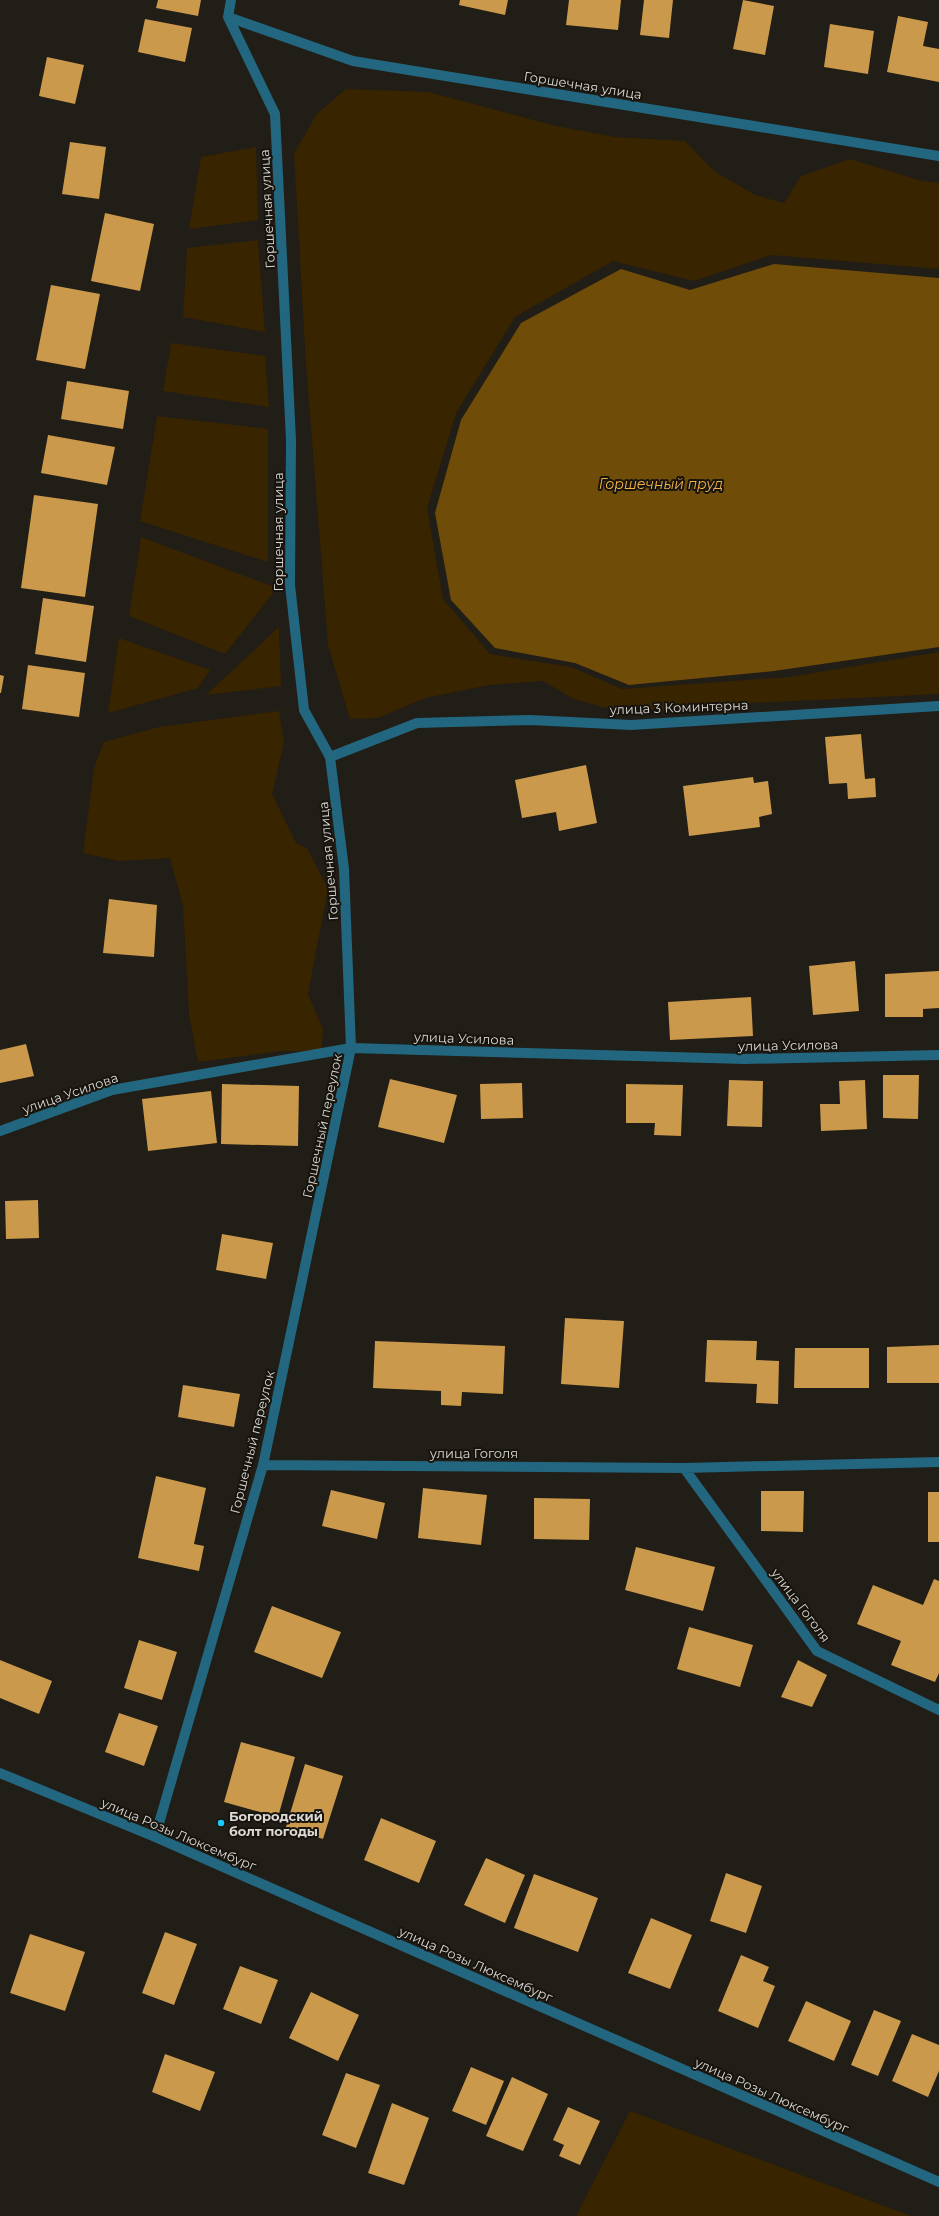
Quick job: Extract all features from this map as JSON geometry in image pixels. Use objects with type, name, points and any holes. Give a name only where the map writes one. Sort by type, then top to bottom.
[{"type":"street","points":[[228,18],[232,0]]},
{"type":"street","name":"Горшечная улица","points":[[228,18],[353,61],[939,156]]},
{"type":"street","name":"Горшечная улица","points":[[228,18],[275,114],[291,440],[290,585],[304,710],[330,757],[344,869],[351,1048]]},
{"type":"street","name":"улица 3 Коминтерна","points":[[330,757],[417,723],[530,720],[631,725],[939,706]]},
{"type":"street","name":"улица Усилова","points":[[0,1131],[112,1090],[351,1048],[745,1059],[939,1055]]},
{"type":"street","name":"Горшечный переулок","points":[[155,1837],[263,1465],[351,1048]]},
{"type":"street","name":"улица Гоголя","points":[[263,1465],[684,1468],[939,1462]]},
{"type":"street","name":"улица Гоголя","points":[[684,1468],[817,1651],[939,1710]]},
{"type":"street","name":"улица Розы Люксембург","points":[[0,1773],[155,1837],[939,2182]]},
{"type":"shaded area","points":[[346,89],[428,92],[556,126],[615,137],[685,141],[714,171],[755,195],[784,203],[801,176],[850,159],[922,181],[939,183],[939,269],[771,255],[694,281],[613,261],[515,317],[456,413],[427,508],[443,599],[490,654],[571,667],[622,689],[790,677],[939,652],[939,694],[750,703],[692,711],[613,710],[574,699],[543,681],[489,685],[425,698],[378,718],[350,719],[328,645],[306,364],[294,154],[316,115]]},
{"type":"shaded area","points":[[256,147],[258,220],[189,229],[201,157]]},
{"type":"shaded area","points":[[258,240],[265,332],[183,317],[187,248]]},
{"type":"shaded area","points":[[171,343],[265,356],[269,407],[163,391]]},
{"type":"shaded area","points":[[157,416],[268,429],[268,562],[140,521]]},
{"type":"shaded area","points":[[141,537],[277,588],[225,654],[129,616]]},
{"type":"shaded area","points":[[279,627],[281,686],[206,695]]},
{"type":"shaded area","points":[[119,638],[210,670],[198,688],[108,713]]},
{"type":"shaded area","points":[[279,711],[284,743],[272,794],[296,843],[307,848],[328,889],[308,994],[323,1029],[321,1051],[280,1051],[198,1062],[189,1014],[183,906],[170,858],[119,861],[83,853],[94,768],[104,742],[159,727]]},
{"type":"shaded area","points":[[630,2111],[911,2216],[576,2216]]},
{"type":"water","name":"Горшечный пруд","points":[[774,264],[939,278],[939,647],[774,671],[629,685],[575,663],[495,648],[451,600],[435,513],[461,420],[521,323],[621,269],[690,290]]},
{"type":"building","points":[[158,0],[201,0],[198,16],[156,8]]},
{"type":"building","points":[[460,0],[508,0],[505,15],[459,5]]},
{"type":"building","points":[[569,0],[621,0],[618,30],[566,25]]},
{"type":"building","points":[[644,0],[673,0],[669,38],[640,35]]},
{"type":"building","points":[[743,0],[774,6],[765,55],[733,49]]},
{"type":"building","points":[[898,16],[928,22],[923,46],[939,49],[939,82],[887,72]]},
{"type":"building","points":[[145,19],[192,28],[185,62],[138,52]]},
{"type":"building","points":[[830,24],[874,31],[868,74],[824,67]]},
{"type":"building","points":[[47,57],[84,65],[75,104],[39,96]]},
{"type":"building","points":[[70,142],[106,147],[99,199],[62,194]]},
{"type":"building","points":[[105,213],[154,224],[140,291],[91,281]]},
{"type":"building","points":[[51,285],[100,294],[85,369],[36,360]]},
{"type":"building","points":[[67,381],[129,391],[123,429],[61,419]]},
{"type":"building","points":[[48,435],[115,447],[107,485],[41,473]]},
{"type":"building","points":[[34,495],[98,504],[85,597],[21,588]]},
{"type":"building","points":[[43,598],[94,606],[86,662],[35,654]]},
{"type":"building","points":[[28,665],[85,673],[79,717],[22,709]]},
{"type":"building","points":[[0,675],[4,676],[1,693],[0,693]]},
{"type":"building","points":[[861,734],[865,779],[875,778],[876,797],[848,799],[847,783],[829,784],[825,737]]},
{"type":"building","points":[[586,765],[597,823],[559,831],[556,812],[522,818],[515,780]]},
{"type":"building","points":[[753,777],[754,783],[768,781],[772,814],[759,817],[760,827],[689,836],[683,786]]},
{"type":"building","points":[[109,899],[157,905],[154,957],[103,953]]},
{"type":"building","points":[[855,961],[859,1011],[813,1015],[809,966]]},
{"type":"building","points":[[939,971],[939,1008],[923,1009],[923,1017],[885,1017],[885,974]]},
{"type":"building","points":[[751,997],[753,1036],[670,1040],[668,1002]]},
{"type":"building","points":[[26,1044],[34,1076],[0,1083],[0,1050]]},
{"type":"building","points":[[883,1075],[919,1075],[918,1119],[883,1118]]},
{"type":"building","points":[[390,1079],[457,1095],[444,1143],[378,1127]]},
{"type":"building","points":[[729,1080],[763,1081],[762,1127],[727,1126]]},
{"type":"building","points":[[865,1080],[867,1129],[821,1131],[820,1104],[840,1104],[839,1081]]},
{"type":"building","points":[[522,1083],[523,1118],[481,1119],[480,1084]]},
{"type":"building","points":[[222,1084],[299,1086],[298,1146],[221,1144]]},
{"type":"building","points":[[626,1084],[683,1085],[681,1136],[654,1135],[655,1123],[626,1123]]},
{"type":"building","points":[[211,1091],[217,1143],[148,1151],[142,1099]]},
{"type":"building","points":[[38,1200],[39,1238],[6,1239],[5,1201]]},
{"type":"building","points":[[222,1234],[273,1243],[266,1279],[216,1270]]},
{"type":"building","points":[[565,1318],[624,1321],[619,1388],[561,1384]]},
{"type":"building","points":[[707,1340],[757,1341],[756,1360],[779,1361],[778,1404],[756,1403],[757,1384],[705,1382]]},
{"type":"building","points":[[375,1341],[505,1346],[503,1394],[462,1392],[461,1406],[441,1405],[441,1391],[373,1388]]},
{"type":"building","points":[[939,1345],[939,1383],[887,1383],[887,1347]]},
{"type":"building","points":[[795,1348],[869,1348],[869,1388],[794,1388]]},
{"type":"building","points":[[183,1385],[240,1394],[234,1427],[178,1417]]},
{"type":"building","points":[[156,1476],[206,1488],[194,1544],[204,1546],[199,1571],[138,1558]]},
{"type":"building","points":[[423,1488],[487,1495],[481,1545],[418,1538]]},
{"type":"building","points":[[331,1490],[385,1503],[377,1539],[322,1526]]},
{"type":"building","points":[[761,1491],[804,1491],[803,1532],[761,1531]]},
{"type":"building","points":[[928,1492],[939,1492],[939,1542],[928,1542]]},
{"type":"building","points":[[534,1498],[590,1499],[589,1540],[534,1539]]},
{"type":"building","points":[[636,1547],[715,1567],[703,1611],[625,1590]]},
{"type":"building","points":[[934,1579],[939,1581],[939,1673],[935,1682],[891,1665],[901,1641],[857,1624],[873,1585],[923,1605]]},
{"type":"building","points":[[272,1606],[341,1632],[322,1678],[254,1652]]},
{"type":"building","points":[[689,1627],[753,1645],[740,1687],[677,1669]]},
{"type":"building","points":[[139,1640],[177,1652],[162,1700],[124,1688]]},
{"type":"building","points":[[0,1660],[52,1681],[39,1714],[0,1698]]},
{"type":"building","points":[[798,1660],[827,1675],[812,1707],[781,1697]]},
{"type":"building","points":[[119,1713],[158,1726],[144,1766],[105,1752]]},
{"type":"building","points":[[241,1742],[295,1757],[278,1817],[224,1802]]},
{"type":"building","points":[[305,1764],[343,1776],[323,1839],[286,1827]]},
{"type":"building","points":[[381,1818],[436,1841],[419,1883],[364,1860]]},
{"type":"building","points":[[486,1858],[525,1875],[505,1923],[464,1905]]},
{"type":"building","points":[[726,1873],[762,1886],[746,1933],[710,1921]]},
{"type":"building","points":[[534,1874],[598,1898],[578,1952],[514,1928]]},
{"type":"building","points":[[651,1918],[692,1935],[670,1989],[628,1973]]},
{"type":"building","points":[[165,1932],[197,1944],[174,2005],[142,1993]]},
{"type":"building","points":[[30,1934],[85,1952],[65,2011],[10,1993]]},
{"type":"building","points":[[741,1955],[769,1967],[763,1981],[775,1986],[758,2028],[718,2011]]},
{"type":"building","points":[[240,1966],[278,1980],[261,2024],[223,2009]]},
{"type":"building","points":[[311,1992],[359,2015],[338,2061],[289,2038]]},
{"type":"building","points":[[806,2001],[851,2021],[834,2061],[788,2041]]},
{"type":"building","points":[[874,2010],[901,2021],[878,2076],[851,2065]]},
{"type":"building","points":[[912,2034],[939,2045],[939,2071],[928,2097],[892,2081]]},
{"type":"building","points":[[165,2054],[215,2072],[200,2111],[152,2092]]},
{"type":"building","points":[[471,2067],[504,2081],[486,2125],[452,2111]]},
{"type":"building","points":[[346,2073],[380,2085],[356,2148],[322,2135]]},
{"type":"building","points":[[512,2077],[548,2094],[523,2151],[486,2136]]},
{"type":"building","points":[[392,2103],[429,2118],[404,2185],[368,2173]]},
{"type":"building","points":[[568,2107],[600,2121],[580,2165],[559,2156],[564,2145],[553,2140]]},
{"type":"place","name":"Богородский болт погоды","points":[[221,1823]]}]
